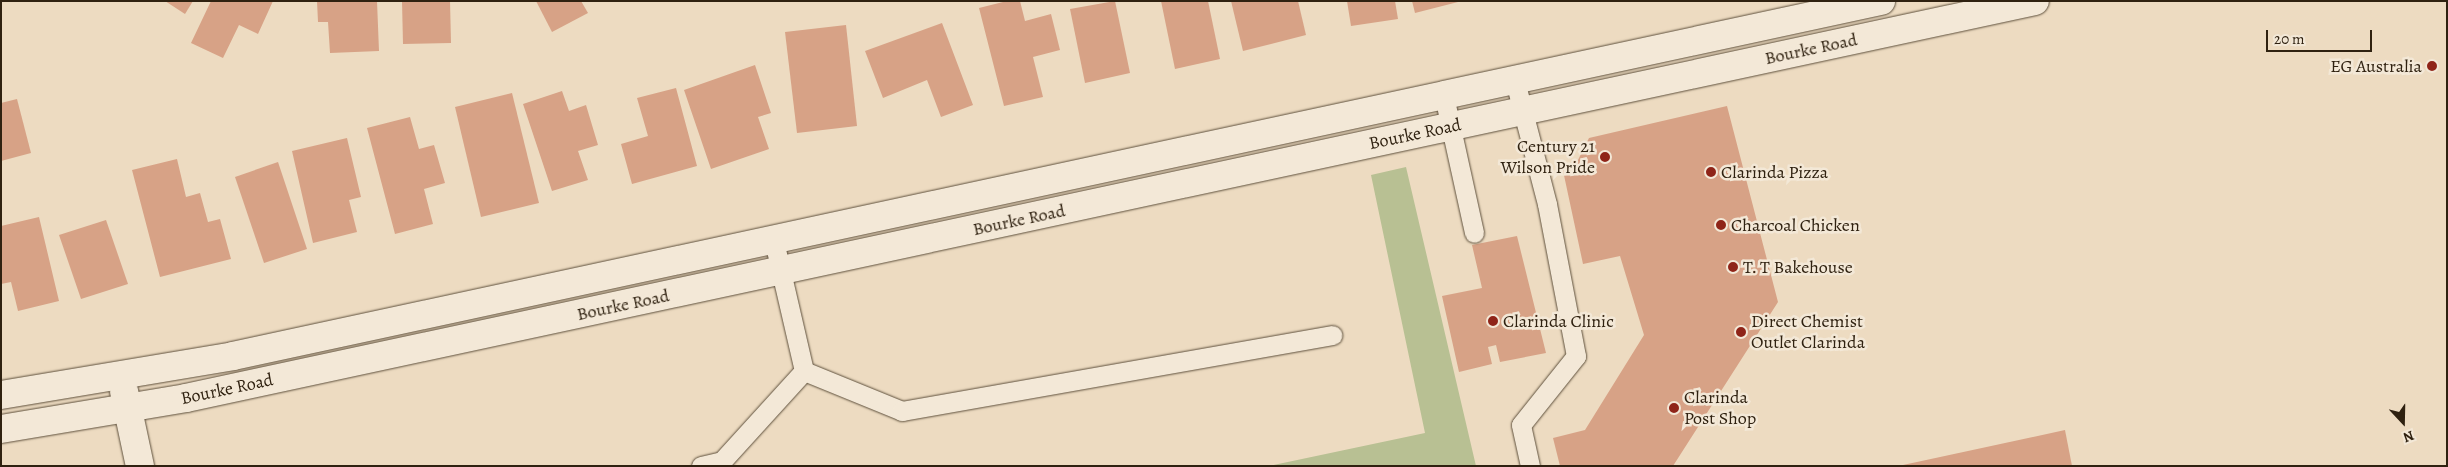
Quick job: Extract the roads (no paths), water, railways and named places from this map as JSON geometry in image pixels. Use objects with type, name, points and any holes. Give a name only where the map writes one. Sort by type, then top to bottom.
[{"type":"main road","name":"Bourke Road","points":[[1,395],[119,372],[233,356],[774,241],[1881,1]]},
{"type":"main road","name":"Bourke Road","points":[[1,429],[128,409],[782,271],[2035,1]]},
{"type":"main road","points":[[119,372],[140,466]]},
{"type":"lane","points":[[1515,81],[1521,111],[1547,204],[1576,356],[1521,425],[1530,466]]},
{"type":"lane","points":[[1444,96],[1474,233]]},
{"type":"lane","points":[[774,241],[804,371]]},
{"type":"lane","points":[[804,371],[902,412],[1332,335]]},
{"type":"lane","points":[[701,466],[722,461],[804,371]]},
{"type":"place","name":"EG Australia","points":[[2432,66]]},
{"type":"place","name":"Century 21 Wilson Pride","points":[[1605,157]]},
{"type":"place","name":"Clarinda Pizza","points":[[1711,172]]},
{"type":"place","name":"Charcoal Chicken","points":[[1721,225]]},
{"type":"place","name":"T. T Bakehouse","points":[[1733,267]]},
{"type":"place","name":"Clarinda Clinic","points":[[1493,321]]},
{"type":"place","name":"Direct Chemist Outlet Clarinda","points":[[1741,332]]},
{"type":"place","name":"Clarinda Post Shop","points":[[1674,408]]}]
